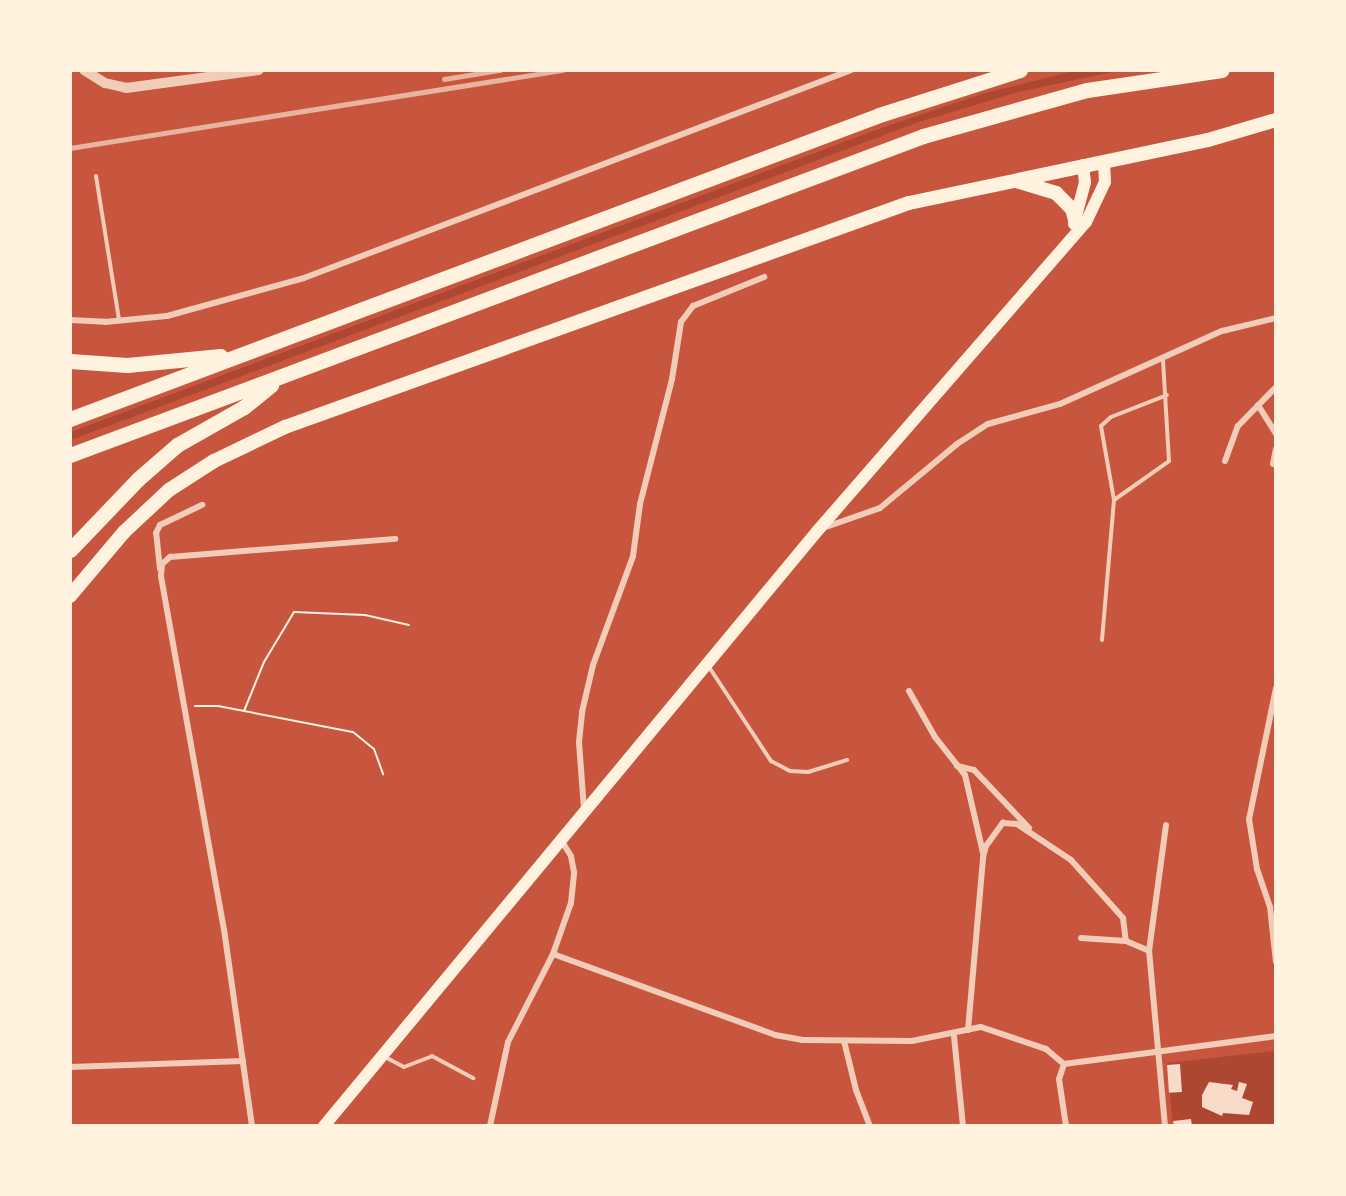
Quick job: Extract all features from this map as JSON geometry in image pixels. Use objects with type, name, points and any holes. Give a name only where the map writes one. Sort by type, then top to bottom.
[{"type":"highway","points":[[70,419],[887,112],[1020,70]]},
{"type":"highway","points":[[70,455],[956,125],[1087,90],[1222,70]]},
{"type":"highway","points":[[70,361],[127,365],[245,353]]},
{"type":"highway","points":[[70,550],[138,479],[177,445],[244,407],[283,376]]},
{"type":"main road","points":[[70,596],[124,532],[169,490],[264,435],[863,218],[943,193],[1208,140],[1275,120]]},
{"type":"main road","points":[[324,1125],[819,529],[1086,222],[1101,195],[1104,161]]},
{"type":"main road","points":[[1069,239],[1085,182],[1083,165]]},
{"type":"main road","points":[[1008,180],[1056,194],[1072,208],[1076,220]]},
{"type":"street","points":[[84,70],[105,83],[126,88],[259,70]]},
{"type":"street","points":[[70,320],[120,321],[167,316],[304,278],[851,70]]},
{"type":"street","points":[[584,813],[579,742],[582,712],[593,665],[633,556],[640,504],[670,389],[681,322],[693,306],[764,277]]},
{"type":"street","points":[[819,529],[880,508],[988,424],[1060,404],[1163,360],[1222,331],[1275,318]]},
{"type":"street","points":[[1225,461],[1238,426],[1275,387]]},
{"type":"street","points":[[1258,405],[1275,434]]},
{"type":"street","points":[[1273,464],[1275,449]]},
{"type":"street","points":[[202,505],[167,520],[156,533],[161,576],[187,706],[252,1125]]},
{"type":"street","points":[[161,576],[162,564],[170,557],[395,539]]},
{"type":"street","points":[[1275,688],[1249,819],[1257,868],[1270,907],[1275,962]]},
{"type":"street","points":[[909,691],[935,737],[965,775],[972,794],[983,857]]},
{"type":"street","points":[[957,766],[974,770],[1033,833]]},
{"type":"street","points":[[968,1030],[983,857],[986,846],[1003,823],[1017,824],[1071,860],[1123,918],[1126,941]]},
{"type":"street","points":[[1166,825],[1149,951],[1166,1125]]},
{"type":"street","points":[[490,1125],[508,1042],[553,954],[574,890],[571,856],[561,840]]},
{"type":"street","points":[[1081,938],[1126,941],[1149,951]]},
{"type":"street","points":[[553,954],[785,1038],[912,1041],[954,1036],[981,1027],[1021,1038],[1046,1049],[1064,1064],[1275,1036]]},
{"type":"street","points":[[954,1036],[963,1125]]},
{"type":"street","points":[[844,1041],[856,1090],[870,1125]]},
{"type":"street","points":[[70,1067],[243,1061]]},
{"type":"street","points":[[1064,1064],[1059,1079],[1066,1125]]},
{"type":"lane","points":[[96,176],[120,321]]},
{"type":"lane","points":[[1114,500],[1169,461],[1167,395],[1163,360]]},
{"type":"lane","points":[[1102,640],[1114,500],[1101,426],[1111,417],[1167,395]]},
{"type":"lane","points":[[707,664],[771,761],[790,771],[808,772],[847,760]]},
{"type":"lane","points":[[382,1055],[404,1067],[432,1056],[473,1078]]},
{"type":"path","points":[[244,711],[264,662],[294,612],[365,615],[409,625]]},
{"type":"path","points":[[187,706],[244,711],[353,732],[374,749],[383,774]]},
{"type":"shaded area","points":[[1078,70],[1117,71],[1018,92],[919,122],[71,440],[71,432],[884,127],[982,94]]},
{"type":"shaded area","points":[[1275,1051],[1275,1125],[1173,1125],[1167,1063]]},
{"type":"building","points":[[1180,1064],[1182,1092],[1169,1093],[1167,1065]]},
{"type":"building","points":[[1209,1082],[1233,1085],[1231,1089],[1237,1091],[1239,1082],[1247,1084],[1242,1098],[1253,1102],[1249,1115],[1223,1113],[1222,1116],[1202,1107],[1202,1095]]},
{"type":"building","points":[[1191,1119],[1192,1126],[1174,1126],[1173,1121]]},
{"type":"railway","points":[[444,79],[500,70]]},
{"type":"railway","points":[[70,148],[563,70]]}]
